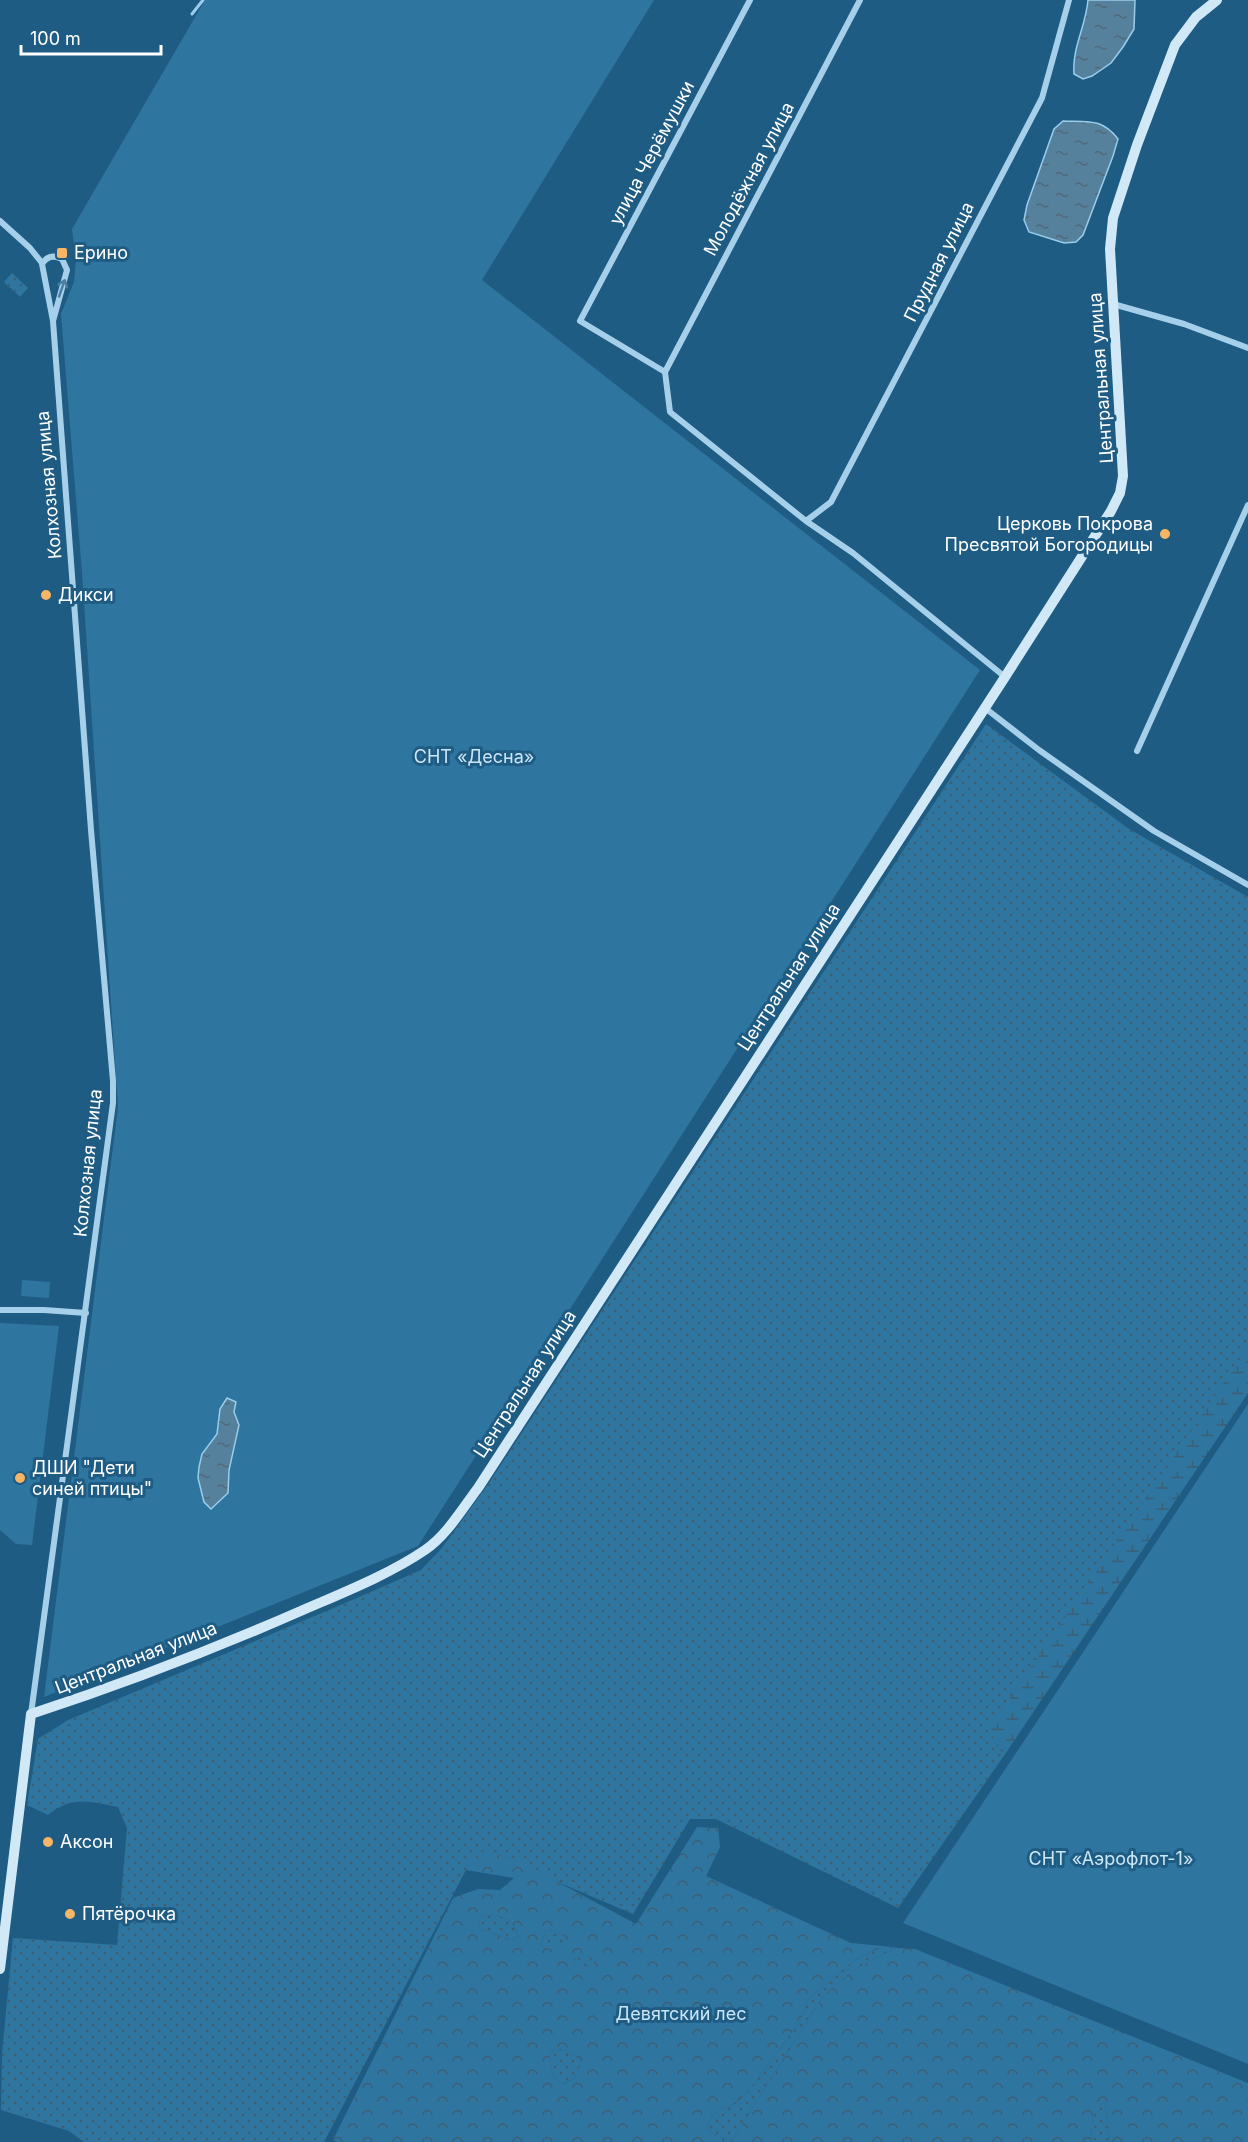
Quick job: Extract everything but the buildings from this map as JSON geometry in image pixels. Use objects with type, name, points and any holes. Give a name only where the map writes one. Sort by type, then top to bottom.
[{"type":"street","name":"улица Черёмушки","points":[[665,372],[579,321],[750,0]]},
{"type":"street","name":"Молодёжная улица","points":[[665,372],[860,0]]},
{"type":"street","name":"Прудная улица","points":[[806,521],[831,502],[1042,98],[1069,0]]},
{"type":"street","name":"Центральная улица","points":[[31,1714],[97,1692],[252,1632],[357,1587],[426,1550],[447,1530],[478,1488],[985,708],[1111,511],[1120,493],[1123,458],[1110,249],[1113,218],[1137,145],[1175,45],[1196,17],[1217,0]]},
{"type":"street","points":[[0,221],[30,248],[42,263]]},
{"type":"street","name":"Колхозная улица","points":[[0,1969],[31,1714],[113,1109],[113,1081],[91,830],[53,321],[42,263],[48,258],[56,257],[65,262],[67,270],[53,321]]},
{"type":"street","points":[[1113,304],[1184,324],[1248,348]]},
{"type":"street","points":[[665,372],[670,412],[806,521],[853,553],[1005,677]]},
{"type":"street","points":[[1137,751],[1248,505]]},
{"type":"street","points":[[985,708],[1039,750],[1154,831],[1248,885]]},
{"type":"street","points":[[0,1310],[86,1313]]},
{"type":"green space","name":"СНТ «Десна»","points":[[205,0],[654,0],[482,280],[980,670],[418,1546],[44,1697],[118,1107],[82,573],[61,314],[74,282],[76,259],[72,229]]},
{"type":"green space","points":[[12,273],[28,288],[20,297],[4,282]]},
{"type":"green space","points":[[986,724],[1129,829],[1248,897],[1248,1388],[1003,1757],[898,1908],[716,1819],[690,1819],[633,1914],[513,1863],[468,1866],[324,2142],[84,2142],[69,2131],[1,2110],[2,2054],[13,1938],[117,1945],[127,1828],[118,1807],[90,1802],[73,1802],[48,1815],[27,1805],[38,1739],[68,1720],[421,1570],[442,1548],[489,1483]]},
{"type":"green space","points":[[22,1280],[50,1282],[49,1298],[21,1296]]},
{"type":"green space","name":"ДШИ \"Дети синей птицы\"","points":[[0,1323],[59,1326],[32,1545],[16,1544],[0,1530]]},
{"type":"green space","points":[[1248,1347],[1248,1393],[1003,1757],[989,1729]]},
{"type":"green space","name":"СНТ «Аэрофлот-1»","points":[[1248,1404],[1248,2064],[903,1923]]},
{"type":"green space","name":"Девятский лес","points":[[697,1827],[718,1828],[720,1847],[706,1876],[851,1943],[883,1946],[855,1960],[809,1998],[800,2021],[753,2085],[738,2101],[712,2115],[707,2127],[718,2138],[732,2140],[824,1995],[851,1972],[880,1955],[899,1948],[915,1949],[1248,2083],[1248,2142],[1110,2142],[1105,2102],[1093,2112],[1091,2142],[337,2142],[333,2140],[453,1898],[478,1889],[500,1890],[514,1878],[466,1870],[470,1860],[485,1850],[522,1863],[636,1924]],"holes":[[[495,1915],[508,1920],[515,1928],[518,1937],[512,1940],[479,1929],[478,1919]],[[546,1930],[558,1931],[565,1937],[562,1942],[550,1949],[540,1945]],[[582,1954],[591,1957],[594,1963],[585,1967],[577,1967],[573,1960]],[[554,2049],[573,2053],[581,2062],[574,2079],[563,2084],[553,2077],[549,2056]]]},
{"type":"green space","points":[[495,1915],[511,1922],[518,1937],[512,1940],[479,1929],[478,1919]]},
{"type":"green space","points":[[546,1930],[558,1931],[566,1937],[550,1950],[540,1945]]},
{"type":"green space","points":[[883,1946],[899,1948],[880,1955],[852,1972],[824,1995],[732,2140],[718,2138],[707,2127],[712,2115],[738,2101],[753,2085],[800,2021],[809,1998],[855,1960]]},
{"type":"green space","points":[[582,1954],[591,1957],[595,1963],[585,1968],[577,1967],[573,1960]]},
{"type":"green space","points":[[554,2049],[569,2052],[581,2062],[574,2079],[562,2084],[553,2077],[549,2056]]},
{"type":"green space","points":[[1105,2102],[1110,2142],[1091,2142],[1093,2111]]},
{"type":"water","points":[[1088,0],[1135,0],[1134,29],[1111,63],[1092,76],[1083,79],[1074,74],[1074,64]]},
{"type":"water","points":[[1063,121],[1094,122],[1106,127],[1118,139],[1083,235],[1076,242],[1064,243],[1029,232],[1024,220],[1027,205],[1054,129]]},
{"type":"water","points":[[227,1398],[236,1402],[234,1412],[239,1425],[229,1470],[228,1493],[211,1509],[204,1502],[198,1478],[199,1467],[202,1454],[217,1434],[220,1409]]},
{"type":"waterway","points":[[192,14],[203,0]]},
{"type":"place","name":"Ерино","points":[[62,253]]},
{"type":"place","name":"Церковь Покрова Пресвятой Богородицы","points":[[1165,534]]},
{"type":"place","name":"Дикси","points":[[46,595]]},
{"type":"place","name":"ДШИ \"Дети синей птицы\"","points":[[20,1478]]},
{"type":"place","name":"Аксон","points":[[48,1842]]},
{"type":"place","name":"Пятёрочка","points":[[70,1914]]}]
